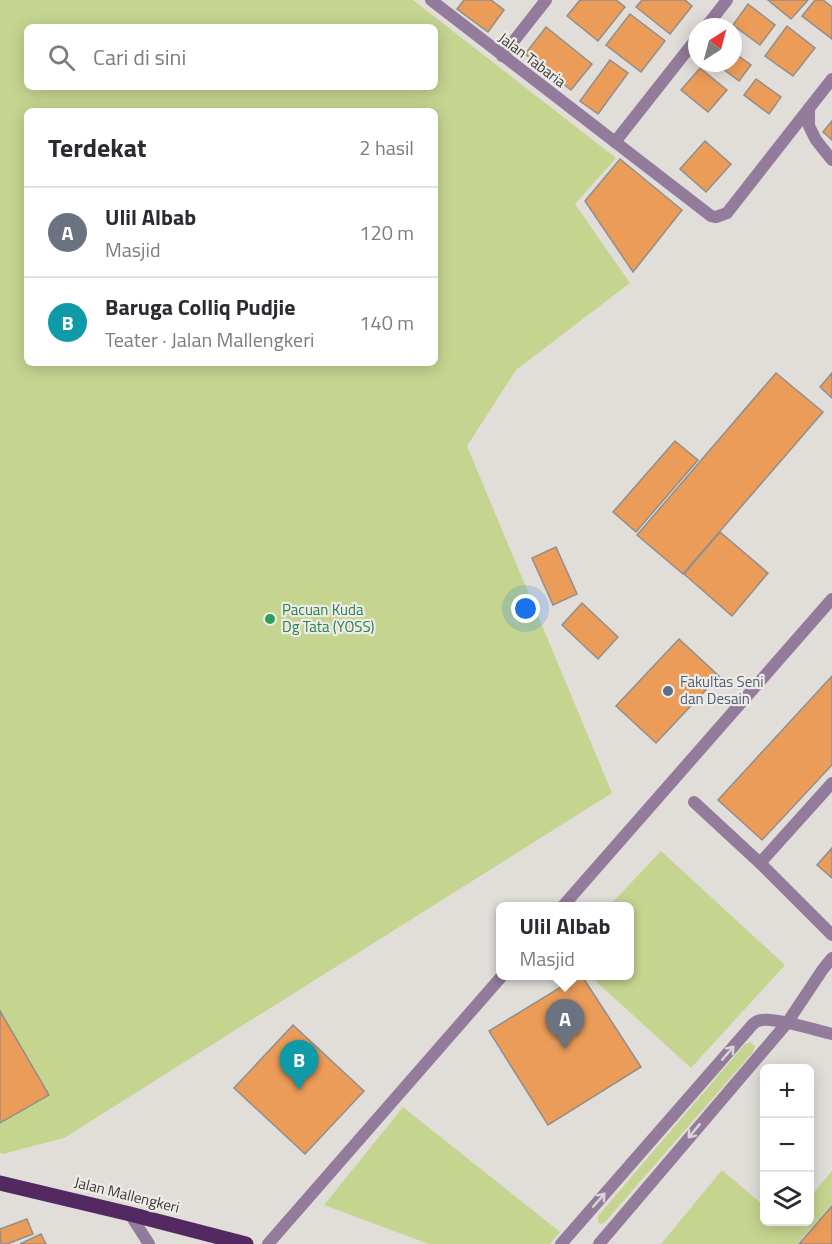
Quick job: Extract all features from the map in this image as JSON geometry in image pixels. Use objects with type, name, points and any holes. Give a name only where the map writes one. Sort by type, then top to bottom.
[{"type":"main road","name":"Jalan Mallengkeri","points":[[0,1183],[246,1244]]},
{"type":"street","name":"Jalan Tabaria","points":[[430,0],[711,216],[716,217],[727,213],[809,109]]},
{"type":"street","points":[[502,56],[546,0]]},
{"type":"street","points":[[713,18],[727,0]]},
{"type":"street","points":[[615,142],[688,49]]},
{"type":"street","points":[[832,79],[809,109],[810,126],[816,140],[832,160]]},
{"type":"street","points":[[566,902],[832,599]]},
{"type":"street","points":[[760,863],[832,783]]},
{"type":"street","points":[[694,802],[760,863],[832,935]]},
{"type":"street","points":[[604,1242],[787,1023],[832,958]]},
{"type":"street","points":[[268,1244],[498,980]]},
{"type":"street","points":[[561,1244],[753,1024],[764,1020],[832,1034]]},
{"type":"street","points":[[130,1214],[149,1244]]},
{"type":"green space","name":"Pacuan Kuda Dg Tata (YOSS)","points":[[0,0],[413,0],[616,158],[575,204],[630,283],[516,370],[467,446],[612,793],[64,1138],[0,1153]]},
{"type":"green space","points":[[661,851],[785,965],[691,1068],[594,980],[634,980],[634,902],[613,902]]},
{"type":"green space","points":[[750,1042],[755,1046],[753,1052],[605,1222],[601,1224],[598,1222],[598,1216],[745,1044]]},
{"type":"green space","points":[[403,1107],[560,1232],[550,1244],[429,1244],[324,1205]]},
{"type":"green space","points":[[722,1170],[760,1203],[760,1226],[813,1226],[797,1244],[661,1244]]},
{"type":"green space","points":[[832,1171],[832,1204],[814,1225],[814,1192]]},
{"type":"building","points":[[464,0],[491,0],[504,10],[488,32],[457,9]]},
{"type":"building","points":[[580,0],[616,0],[625,7],[598,41],[567,16]]},
{"type":"building","points":[[642,0],[685,0],[692,6],[670,34],[636,7]]},
{"type":"building","points":[[768,0],[808,0],[791,19]]},
{"type":"building","points":[[815,0],[823,0],[832,7],[832,39],[802,16]]},
{"type":"building","points":[[748,4],[775,25],[760,45],[742,32],[742,18],[738,18]]},
{"type":"building","points":[[630,14],[665,41],[641,72],[606,45]]},
{"type":"building","points":[[787,26],[815,48],[793,76],[765,56]]},
{"type":"building","points":[[546,27],[592,64],[571,90],[525,54]]},
{"type":"building","points":[[742,58],[751,65],[739,81],[727,72],[742,72]]},
{"type":"building","points":[[610,60],[628,73],[598,114],[580,101]]},
{"type":"building","points":[[697,72],[705,72],[727,90],[708,112],[681,90]]},
{"type":"building","points":[[756,79],[781,97],[769,114],[744,95]]},
{"type":"building","points":[[832,121],[832,140],[823,132]]},
{"type":"building","points":[[705,141],[731,164],[706,192],[680,169]]},
{"type":"building","points":[[620,159],[682,210],[633,272],[585,201]]},
{"type":"building","points":[[776,373],[823,412],[683,574],[637,535]]},
{"type":"building","points":[[832,373],[832,398],[820,387]]},
{"type":"building","points":[[675,441],[698,460],[636,532],[613,512]]},
{"type":"building","points":[[720,532],[768,573],[732,616],[684,574]]},
{"type":"building","points":[[556,547],[577,594],[553,605],[532,558]]},
{"type":"building","points":[[582,603],[618,637],[598,659],[562,625]]},
{"type":"building","name":"Fakultas Seni dan Desain","points":[[679,639],[719,676],[656,743],[616,706]]},
{"type":"building","points":[[832,676],[832,765],[762,840],[718,800]]},
{"type":"building","points":[[832,848],[832,878],[817,865]]},
{"type":"building","points":[[572,980],[585,980],[641,1067],[548,1125],[489,1031]]},
{"type":"building","points":[[0,1011],[49,1095],[0,1123]]},
{"type":"building","points":[[293,1025],[364,1091],[305,1154],[234,1088]]},
{"type":"building","points":[[832,1206],[832,1244],[799,1244]]},
{"type":"building","points":[[27,1219],[33,1234],[1,1244],[0,1229]]},
{"type":"building","points":[[41,1234],[46,1244],[20,1244]]},
{"type":"place","name":"Pacuan Kuda Dg Tata (YOSS)","points":[[270,619]]},
{"type":"place","name":"Fakultas Seni dan Desain","points":[[668,691]]},
{"type":"place","name":"Ulil Albab","points":[[565,1049]]},
{"type":"place","name":"Baruga Colliq Pudjie","points":[[299,1090]]}]
